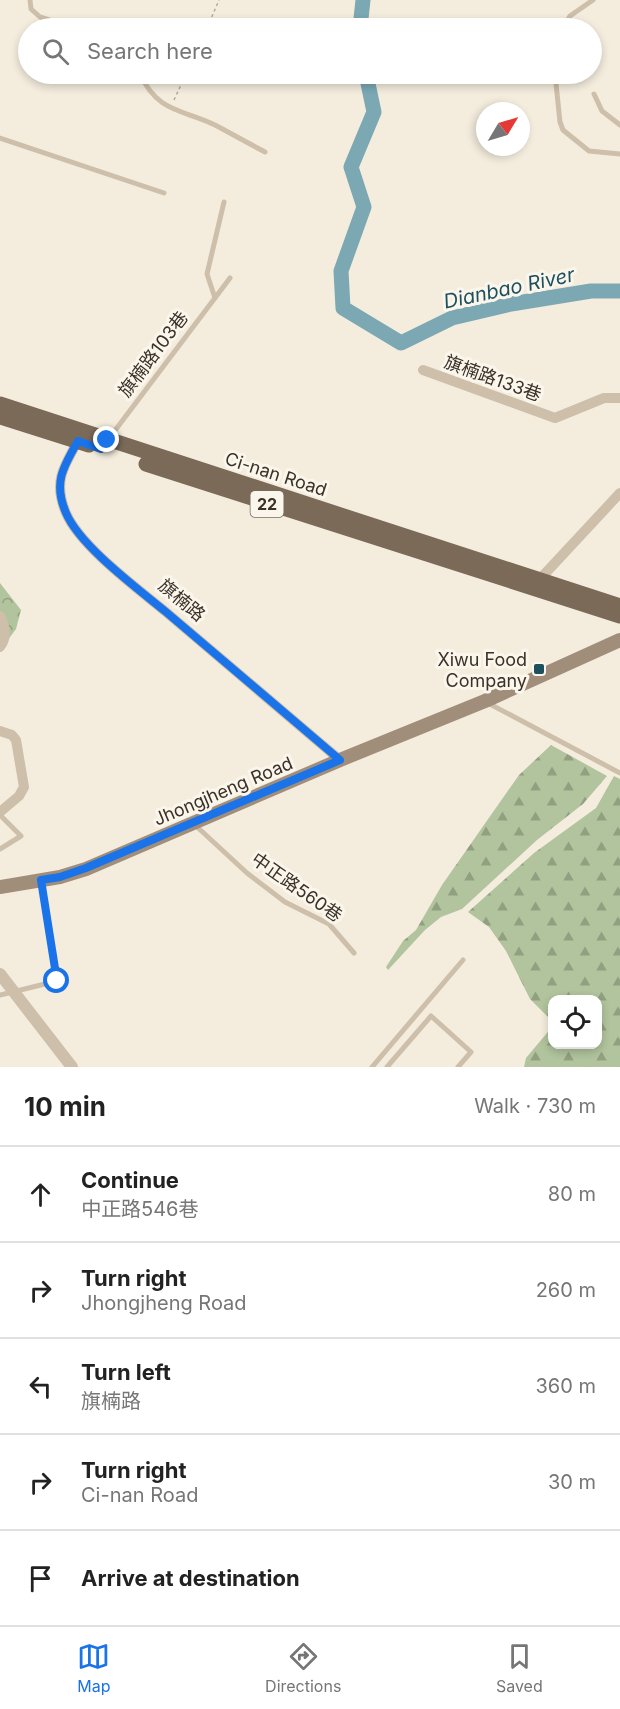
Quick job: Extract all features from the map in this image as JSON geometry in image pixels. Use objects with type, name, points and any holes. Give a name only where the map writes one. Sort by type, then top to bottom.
[{"type":"main road","name":"Ci-nan Road","points":[[0,404],[104,444],[537,585]]},
{"type":"main road","name":"Ci-nan Road","points":[[0,417],[78,441],[104,444]]},
{"type":"main road","name":"22","points":[[537,585],[620,606]]},
{"type":"main road","name":"22","points":[[537,585],[620,616]]},
{"type":"main road","name":"Jhongjheng Road","points":[[0,887],[60,877],[86,868],[485,701],[620,640]]},
{"type":"street","name":"旗楠路133巷","points":[[423,370],[555,418],[604,398],[620,398]]},
{"type":"street","name":"旗楠路","points":[[78,441],[63,468],[58,486],[66,513],[80,537],[340,760]]},
{"type":"street","points":[[537,585],[620,493]]},
{"type":"street","points":[[0,616],[6,626],[0,647]]},
{"type":"street","points":[[0,731],[12,735],[16,740],[24,787],[19,796],[0,813]]},
{"type":"street","points":[[0,974],[72,1067]]},
{"type":"lane","points":[[30,0],[31,9],[43,18]]},
{"type":"lane","points":[[569,18],[593,0]]},
{"type":"lane","points":[[146,84],[153,95],[170,109],[212,124],[265,152]]},
{"type":"lane","points":[[556,84],[562,129],[592,152],[620,154]]},
{"type":"lane","points":[[594,94],[602,111],[620,125]]},
{"type":"lane","points":[[0,138],[164,193]]},
{"type":"lane","points":[[215,298],[207,274],[225,202]]},
{"type":"lane","name":"旗楠路103巷","points":[[104,444],[230,278]]},
{"type":"lane","points":[[485,701],[620,773]]},
{"type":"lane","points":[[0,813],[21,836],[0,849]]},
{"type":"lane","name":"中正路560巷","points":[[194,824],[256,880],[285,902],[329,924],[354,953]]},
{"type":"lane","points":[[0,995],[57,981],[41,880]]},
{"type":"lane","points":[[372,1067],[463,960]]},
{"type":"lane","points":[[387,1067],[431,1016],[471,1052],[458,1067]]},
{"type":"path","points":[[211,18],[219,0]]},
{"type":"path","points":[[170,109],[181,84]]},
{"type":"green space","points":[[0,583],[21,610],[16,629],[7,641],[0,611]]},
{"type":"green space","points":[[551,745],[607,776],[583,804],[537,840],[462,909],[441,917],[425,930],[388,970],[386,967],[403,941],[416,930],[442,885],[519,775]]},
{"type":"green space","points":[[614,776],[620,779],[620,1067],[524,1067],[526,1058],[548,1032],[548,1049],[602,1049],[602,995],[548,995],[548,1017],[530,999],[506,951],[489,927],[468,912],[534,853],[596,808]]},
{"type":"waterway","name":"Dianbao River","points":[[361,18],[363,0]]},
{"type":"waterway","name":"Dianbao River","points":[[368,84],[374,112],[351,167],[364,207],[341,271],[343,308],[401,343],[452,318],[511,304],[591,291],[620,291]]},
{"type":"place","name":"Xiwu Food Company","points":[[539,669]]},
{"type":"route","points":[[57,981],[41,880],[60,877],[86,868],[340,760],[80,537],[66,513],[58,486],[63,468],[78,441],[101,449],[107,440]]}]
